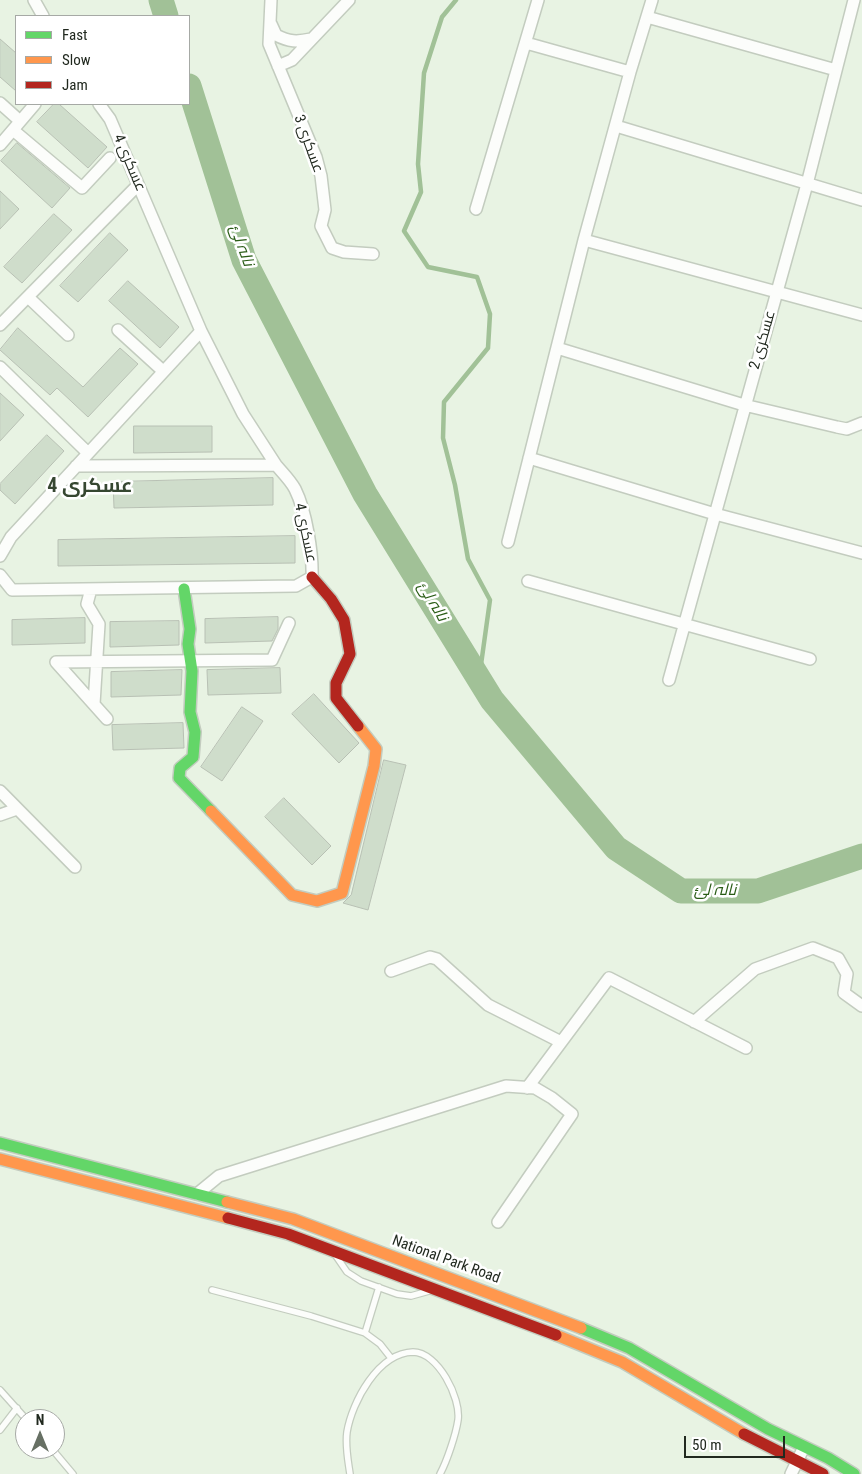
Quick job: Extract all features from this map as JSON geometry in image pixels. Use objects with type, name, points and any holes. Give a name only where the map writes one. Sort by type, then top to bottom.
[{"type":"street","points":[[34,0],[42,15]]},
{"type":"street","name":"عسکری 3","points":[[272,0],[269,44],[316,157],[321,176],[325,210],[321,226],[332,248],[344,252],[373,254]]},
{"type":"street","points":[[278,66],[292,60],[349,0]]},
{"type":"street","points":[[476,209],[538,0]]},
{"type":"street","points":[[508,542],[584,240],[630,72],[652,0]]},
{"type":"street","name":"عسکری 2","points":[[669,680],[744,405],[808,184],[854,0]]},
{"type":"street","points":[[648,17],[836,70]]},
{"type":"street","points":[[270,23],[276,35],[288,41],[298,42],[312,38]]},
{"type":"street","points":[[526,43],[630,72]]},
{"type":"street","points":[[0,103],[17,126],[82,188],[110,158]]},
{"type":"street","points":[[0,145],[34,105]]},
{"type":"street","name":"عسکری 4","points":[[0,591],[296,586],[312,577],[313,563],[304,517],[295,489],[276,465],[243,414],[201,331],[110,119],[100,105]]},
{"type":"street","points":[[616,126],[862,200]]},
{"type":"street","points":[[0,325],[138,185]]},
{"type":"street","points":[[584,240],[862,315]]},
{"type":"street","points":[[28,297],[68,335]]},
{"type":"street","points":[[118,330],[163,371]]},
{"type":"street","points":[[0,556],[11,537],[201,331]]},
{"type":"street","points":[[557,348],[744,405],[837,428],[847,429],[862,423]]},
{"type":"street","points":[[0,367],[88,453]]},
{"type":"street","points":[[529,458],[715,514],[862,553]]},
{"type":"street","points":[[76,466],[276,465]]},
{"type":"street","points":[[0,575],[12,590]]},
{"type":"street","points":[[184,589],[190,630],[188,644],[192,671],[190,712],[194,724],[195,739],[193,757],[180,768],[179,778],[292,896],[308,903],[342,893],[374,766],[376,749],[336,698],[336,683],[345,668],[350,654],[344,620],[331,599],[312,577]]},
{"type":"street","points":[[528,581],[810,658]]},
{"type":"street","points":[[90,589],[87,604],[99,624],[94,704]]},
{"type":"street","points":[[107,719],[56,662],[272,660],[289,623]]},
{"type":"street","points":[[0,791],[75,868]]},
{"type":"street","points":[[0,815],[17,809]]},
{"type":"street","points":[[694,1022],[755,969],[812,948],[838,958],[847,974],[844,994],[862,1006]]},
{"type":"street","points":[[390,971],[430,957],[437,959],[488,1005],[561,1042]]},
{"type":"street","points":[[527,1088],[609,978],[746,1048]]},
{"type":"street","points":[[197,1194],[219,1176],[506,1086],[535,1088],[552,1098],[572,1114],[498,1222]]},
{"type":"street","name":"National Park Road","points":[[0,1143],[293,1219],[573,1324],[629,1348],[768,1429],[854,1474]]},
{"type":"street","name":"National Park Road","points":[[0,1159],[288,1234],[558,1335],[622,1362],[752,1438],[823,1474]]},
{"type":"street","points":[[790,1474],[804,1447]]},
{"type":"lane","points":[[333,1251],[347,1272],[379,1287],[411,1296],[433,1289]]},
{"type":"lane","points":[[365,1333],[379,1287]]},
{"type":"lane","points":[[212,1290],[311,1316],[365,1333],[380,1344],[391,1358]]},
{"type":"lane","points":[[350,1474],[347,1434],[352,1411],[378,1369],[391,1358],[415,1352],[428,1358],[441,1369],[451,1384],[458,1419],[440,1474]]},
{"type":"lane","points":[[0,1390],[17,1408],[0,1430]]},
{"type":"lane","points":[[60,1459],[73,1474]]},
{"type":"building","points":[[0,39],[15,52],[15,90],[0,77]]},
{"type":"building","points":[[53,105],[60,105],[107,147],[88,168],[37,122]]},
{"type":"building","points":[[17,143],[70,188],[52,208],[1,161]]},
{"type":"building","points":[[0,191],[19,209],[0,229]]},
{"type":"building","points":[[54,214],[72,230],[22,283],[4,267]]},
{"type":"building","points":[[110,233],[128,250],[78,302],[60,286]]},
{"type":"building","points":[[128,281],[179,327],[160,348],[109,301]]},
{"type":"building","points":[[18,328],[83,387],[120,348],[138,364],[88,417],[57,388],[50,395],[0,350]]},
{"type":"building","points":[[0,393],[24,415],[0,441]]},
{"type":"building","points":[[134,426],[212,426],[212,452],[134,453]]},
{"type":"building","points":[[47,435],[64,451],[15,504],[0,490],[0,484]]},
{"type":"building","points":[[273,478],[273,505],[114,508],[113,482]]},
{"type":"building","points":[[295,536],[295,563],[58,566],[58,540]]},
{"type":"building","points":[[278,617],[278,629],[272,641],[205,643],[205,619]]},
{"type":"building","points":[[85,618],[85,643],[12,645],[12,620]]},
{"type":"building","points":[[179,621],[179,645],[110,647],[110,622]]},
{"type":"building","points":[[280,668],[281,693],[208,695],[207,670]]},
{"type":"building","points":[[182,670],[181,695],[111,697],[111,672]]},
{"type":"building","points":[[314,694],[359,743],[339,763],[292,714]]},
{"type":"building","points":[[242,707],[263,721],[222,781],[201,767]]},
{"type":"building","points":[[183,723],[184,748],[113,750],[112,725]]},
{"type":"building","points":[[384,760],[406,765],[368,910],[343,903],[351,895]]},
{"type":"building","points":[[284,798],[331,846],[312,865],[265,817]]},
{"type":"waterway","name":"نالہ لئ","points":[[161,0],[166,15]]},
{"type":"waterway","points":[[456,0],[442,17],[424,73],[418,164],[421,192],[404,231],[428,267],[477,277],[490,314],[488,348],[444,402],[443,438],[455,485],[468,559],[490,600],[479,679]]},
{"type":"waterway","name":"نالہ لئ","points":[[190,89],[244,260],[365,494],[492,700],[616,848],[681,891],[758,891],[862,856]]},
{"type":"traffic: fast","points":[[184,589],[190,629],[188,644],[192,671],[190,712],[195,732],[193,757],[180,768],[179,778],[211,811]]},
{"type":"traffic: fast","points":[[0,1143],[227,1202]]},
{"type":"traffic: fast","points":[[581,1328],[629,1348],[768,1429],[828,1458],[854,1474]]},
{"type":"traffic: slow","points":[[211,811],[292,895],[317,901],[342,893],[374,766],[376,749],[358,726]]},
{"type":"traffic: slow","points":[[0,1159],[228,1218]]},
{"type":"traffic: slow","points":[[227,1202],[293,1219],[581,1328]]},
{"type":"traffic: slow","points":[[556,1335],[622,1362],[744,1434]]},
{"type":"traffic: jam","points":[[312,577],[331,599],[344,620],[350,654],[336,683],[336,698],[358,726]]},
{"type":"traffic: jam","points":[[228,1218],[288,1234],[556,1335]]},
{"type":"traffic: jam","points":[[744,1434],[823,1474]]},
{"type":"district","name":"عسکری 4","points":[[90,487]]}]
